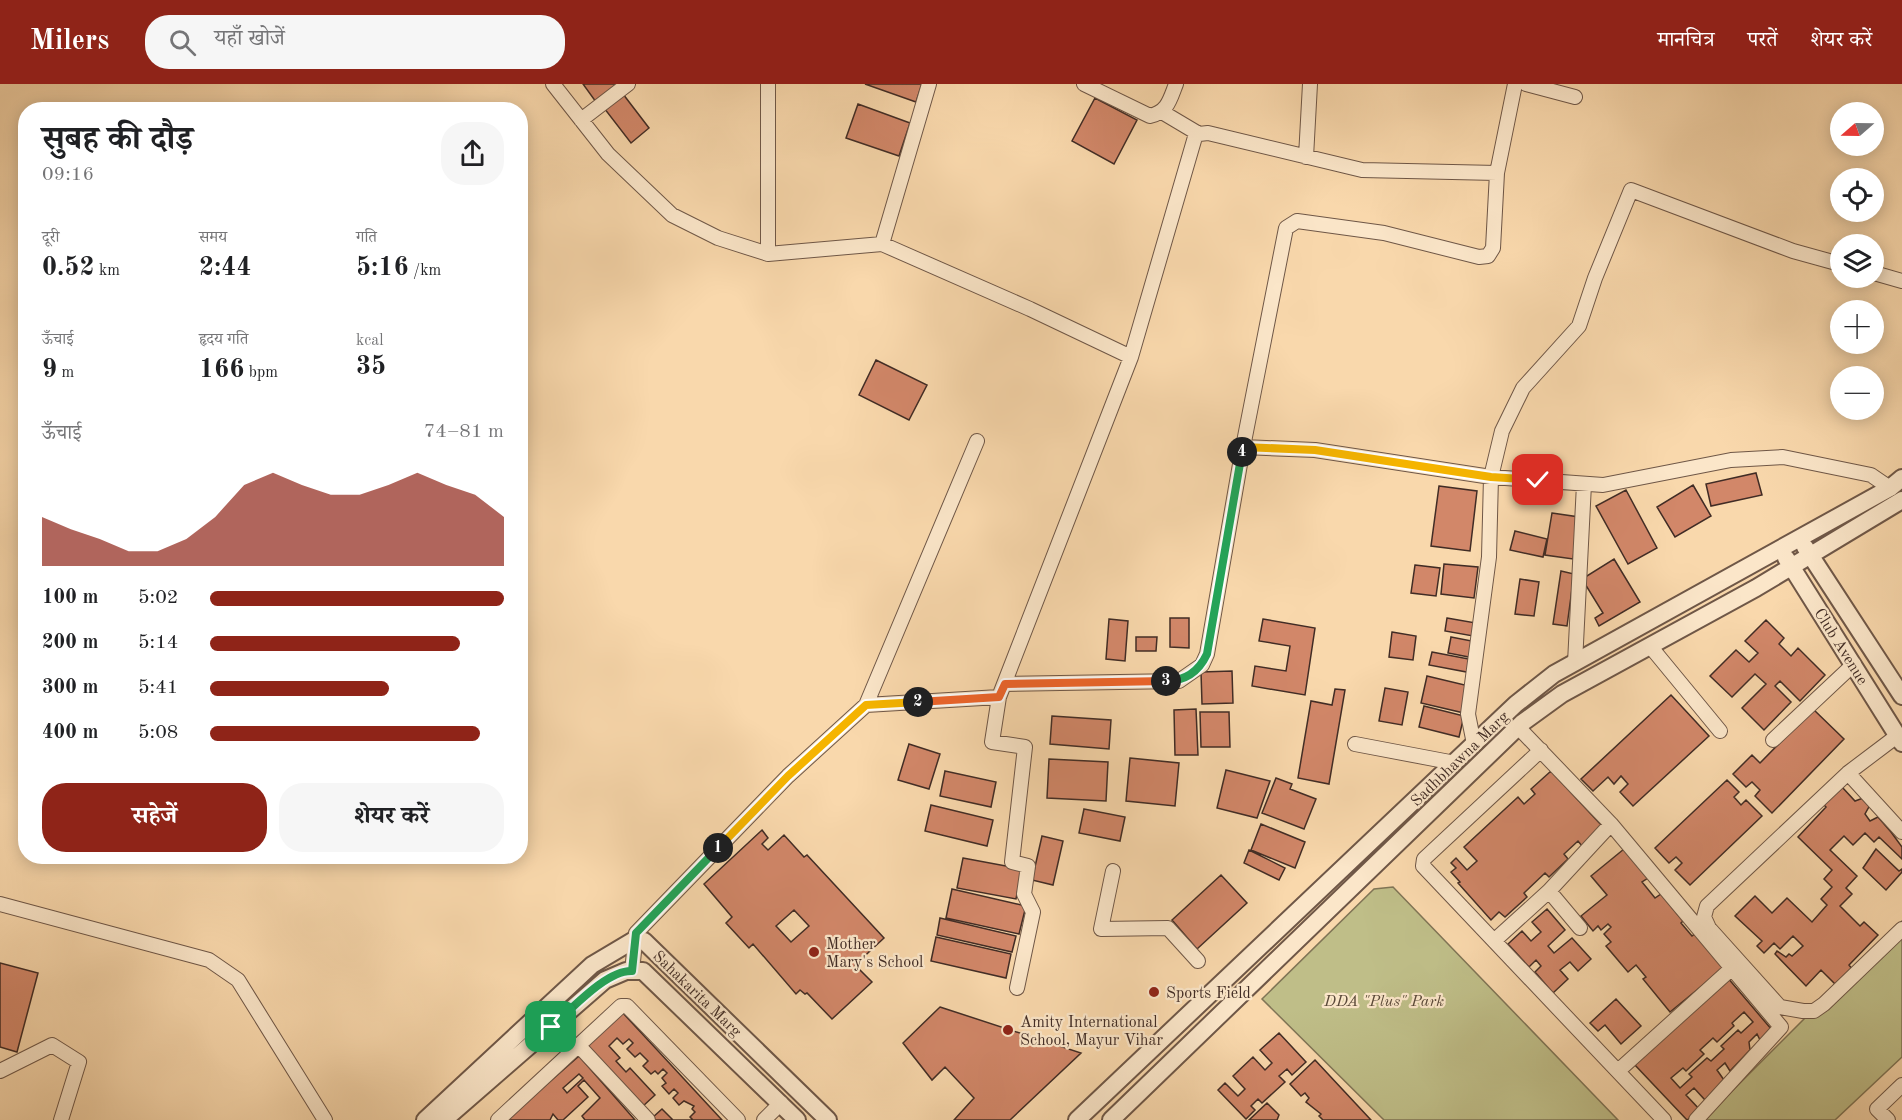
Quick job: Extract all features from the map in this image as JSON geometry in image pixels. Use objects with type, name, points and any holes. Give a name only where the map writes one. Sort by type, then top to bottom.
[{"type":"street","points":[[553,84],[608,154],[672,215],[718,238],[768,254],[882,244],[1030,309],[1131,357]]},
{"type":"street","points":[[581,120],[628,84]]},
{"type":"street","points":[[768,84],[768,254]]},
{"type":"street","points":[[882,244],[929,84]]},
{"type":"street","points":[[1084,84],[1150,116],[1162,112],[1176,84]]},
{"type":"street","points":[[1306,158],[1310,84]]},
{"type":"street","points":[[1005,684],[1179,681],[1202,664],[1207,654],[1243,447],[1286,228],[1297,221],[1384,233],[1479,257],[1488,256],[1493,248],[1497,173],[1515,84]]},
{"type":"street","points":[[1526,84],[1575,98]]},
{"type":"street","points":[[1162,112],[1199,134]]},
{"type":"street","points":[[1017,988],[1033,912],[1024,894],[1028,866],[1012,862],[1025,747],[992,742],[999,697],[1131,357],[1195,137],[1208,133],[1362,170],[1497,173]]},
{"type":"street","points":[[1474,744],[1468,714],[1489,557],[1491,477],[1502,431],[1523,388],[1579,326],[1595,278],[1630,190],[1793,250],[1830,261]]},
{"type":"street","points":[[1884,276],[1902,281]]},
{"type":"street","points":[[632,971],[636,933],[788,776],[866,705],[977,441]]},
{"type":"street","points":[[1243,447],[1315,450],[1491,477],[1603,485],[1731,460],[1783,457],[1896,483]]},
{"type":"street","name":"Sadhbhawna Marg","points":[[1077,1120],[1516,704],[1554,674],[1780,550],[1896,483]]},
{"type":"street","points":[[1575,663],[1584,484]]},
{"type":"street","name":"Sadhbhawna Marg","points":[[1111,1120],[1518,728],[1562,694],[1791,567],[1902,500]]},
{"type":"street","name":"Club Avenue","points":[[1800,538],[1902,696]]},
{"type":"street","name":"Club Avenue","points":[[1780,550],[1900,739]]},
{"type":"street","points":[[1650,646],[1720,731]]},
{"type":"street","points":[[1773,740],[1854,664]]},
{"type":"street","points":[[866,705],[999,697]]},
{"type":"street","points":[[1518,728],[1611,824],[1781,1027],[1696,1120]]},
{"type":"street","points":[[1900,739],[1848,773],[1707,906],[1704,917],[1708,928],[1780,1007],[1803,1011],[1814,1011],[1824,1004],[1902,929]]},
{"type":"street","points":[[1355,744],[1455,763]]},
{"type":"street","points":[[1541,750],[1424,859],[1423,866],[1664,1120]]},
{"type":"street","points":[[1848,773],[1902,832]]},
{"type":"street","points":[[1495,940],[1549,891],[1611,824]]},
{"type":"street","points":[[1113,871],[1101,929],[1168,928],[1198,961]]},
{"type":"street","points":[[1549,891],[1580,928]]},
{"type":"street","points":[[0,904],[209,960],[226,969],[238,980],[325,1120]]},
{"type":"street","name":"Sahakarita Marg","points":[[425,1120],[592,965],[634,940],[644,941],[828,1120]]},
{"type":"street","points":[[1618,1071],[1731,969]]},
{"type":"street","name":"Sahakarita Marg","points":[[444,1120],[605,980],[626,971],[643,972],[797,1120]]},
{"type":"street","points":[[498,1120],[621,1006],[627,1006],[738,1120]]},
{"type":"street","points":[[0,1071],[52,1045],[79,1062],[61,1120]]},
{"type":"street","points":[[579,1046],[648,1120]]},
{"type":"street","points":[[1888,1120],[1877,1109],[1902,1085]]},
{"type":"street","points":[[764,1120],[781,1103]]},
{"type":"green space","name":"DDA \"Plus\" Park","points":[[1393,887],[1618,1120],[1384,1120],[1262,999],[1374,889]]},
{"type":"green space","points":[[1902,921],[1902,1057],[1835,1120],[1703,1120]]},
{"type":"building","points":[[583,84],[614,84],[616,86],[596,102]]},
{"type":"building","points":[[865,84],[922,84],[916,102]]},
{"type":"building","points":[[623,94],[649,128],[631,143],[604,108]]},
{"type":"building","points":[[1095,98],[1137,120],[1114,164],[1072,141]]},
{"type":"building","points":[[858,104],[910,123],[899,156],[846,138]]},
{"type":"building","points":[[876,360],[927,385],[909,420],[859,395]]},
{"type":"building","points":[[1756,473],[1762,495],[1711,506],[1706,484]]},
{"type":"building","points":[[1693,485],[1711,516],[1675,537],[1657,507]]},
{"type":"building","points":[[1439,486],[1477,491],[1470,551],[1431,546]]},
{"type":"building","points":[[1626,490],[1657,548],[1628,564],[1596,506]]},
{"type":"building","points":[[1552,513],[1579,517],[1573,559],[1545,555]]},
{"type":"building","points":[[1515,531],[1547,539],[1543,557],[1510,550]]},
{"type":"building","points":[[1614,559],[1640,602],[1599,626],[1595,618],[1603,613],[1582,579]]},
{"type":"building","points":[[1444,564],[1478,567],[1474,598],[1441,594]]},
{"type":"building","points":[[1415,565],[1440,568],[1436,596],[1411,593]]},
{"type":"building","points":[[1561,571],[1574,574],[1567,626],[1553,624]]},
{"type":"building","points":[[1520,579],[1539,582],[1534,616],[1515,614]]},
{"type":"building","points":[[1170,618],[1189,618],[1189,648],[1170,647]]},
{"type":"building","points":[[1447,618],[1476,623],[1473,636],[1445,631]]},
{"type":"building","points":[[1109,619],[1128,621],[1125,661],[1106,659]]},
{"type":"building","points":[[1263,619],[1315,628],[1305,695],[1252,686],[1255,666],[1286,671],[1290,646],[1259,641]]},
{"type":"building","points":[[1766,620],[1784,638],[1779,644],[1791,656],[1798,648],[1825,675],[1800,701],[1780,681],[1775,686],[1791,702],[1764,730],[1742,708],[1766,684],[1755,674],[1732,697],[1710,676],[1736,650],[1749,662],[1758,653],[1745,641]]},
{"type":"building","points":[[1392,632],[1416,636],[1413,660],[1389,657]]},
{"type":"building","points":[[1136,637],[1157,637],[1156,651],[1136,651]]},
{"type":"building","points":[[1451,637],[1477,642],[1474,658],[1448,653]]},
{"type":"building","points":[[1432,652],[1474,660],[1472,673],[1429,665]]},
{"type":"building","points":[[1232,671],[1233,703],[1202,704],[1201,672]]},
{"type":"building","points":[[1427,676],[1469,686],[1464,713],[1421,703]]},
{"type":"building","points":[[1385,688],[1408,692],[1402,725],[1379,721]]},
{"type":"building","points":[[1335,689],[1345,690],[1329,784],[1298,778],[1311,701],[1332,705]]},
{"type":"building","points":[[1671,695],[1709,736],[1633,806],[1620,792],[1628,784],[1621,776],[1614,784],[1608,777],[1593,791],[1581,779]]},
{"type":"building","points":[[1424,706],[1464,716],[1459,737],[1419,727]]},
{"type":"building","points":[[1196,709],[1198,755],[1175,755],[1174,710]]},
{"type":"building","points":[[1813,709],[1844,739],[1772,813],[1755,796],[1760,790],[1752,782],[1746,787],[1733,774],[1752,755],[1760,763]]},
{"type":"building","points":[[1200,712],[1229,712],[1230,747],[1201,747]]},
{"type":"building","points":[[1052,716],[1111,720],[1109,749],[1050,744]]},
{"type":"building","points":[[909,744],[940,754],[929,789],[898,780]]},
{"type":"building","points":[[1130,758],[1179,763],[1175,806],[1126,801]]},
{"type":"building","points":[[1049,759],[1108,762],[1106,801],[1047,798]]},
{"type":"building","points":[[1226,770],[1270,781],[1257,818],[1217,808]]},
{"type":"building","points":[[945,771],[996,782],[991,807],[940,796]]},
{"type":"building","points":[[1551,771],[1603,827],[1582,846],[1578,841],[1564,854],[1568,859],[1549,877],[1545,873],[1524,893],[1527,897],[1505,917],[1499,912],[1491,920],[1458,883],[1460,882],[1451,872],[1456,868],[1451,863],[1456,858],[1467,870],[1477,861],[1464,847],[1518,797],[1524,804],[1535,794],[1531,789]]},
{"type":"building","points":[[1276,778],[1292,784],[1290,789],[1316,799],[1304,829],[1262,813]]},
{"type":"building","points":[[1727,780],[1739,792],[1734,797],[1741,805],[1746,800],[1762,816],[1690,885],[1675,870],[1682,863],[1676,857],[1669,863],[1655,848]]},
{"type":"building","points":[[1842,787],[1855,801],[1863,798],[1870,805],[1865,814],[1870,821],[1878,817],[1891,832],[1902,847],[1902,859],[1879,837],[1874,842],[1865,833],[1853,845],[1844,836],[1830,850],[1857,876],[1846,888],[1852,894],[1840,906],[1860,926],[1864,922],[1878,935],[1849,965],[1852,969],[1836,985],[1821,970],[1806,986],[1775,954],[1777,951],[1786,957],[1789,954],[1792,956],[1803,946],[1793,936],[1780,949],[1774,943],[1764,953],[1757,946],[1762,941],[1735,916],[1755,896],[1772,913],[1787,898],[1812,922],[1827,905],[1821,899],[1832,887],[1824,879],[1832,870],[1798,837],[1826,807],[1820,801]]},
{"type":"building","points":[[931,805],[993,820],[987,846],[925,831]]},
{"type":"building","points":[[1084,809],[1125,817],[1120,841],[1079,833]]},
{"type":"building","points":[[1261,824],[1305,842],[1295,868],[1251,850]]},
{"type":"building","points":[[762,830],[768,838],[762,844],[768,850],[784,835],[804,857],[807,855],[884,938],[855,965],[872,982],[832,1019],[807,993],[800,990],[796,994],[753,944],[749,948],[726,923],[732,917],[704,884]],"holes":[[[794,910],[809,926],[791,942],[776,926]]]},
{"type":"building","points":[[1042,836],[1063,841],[1053,885],[1032,880]]},
{"type":"building","points":[[1624,849],[1648,878],[1642,882],[1655,898],[1661,894],[1692,936],[1696,933],[1725,967],[1670,1012],[1643,979],[1646,977],[1636,965],[1628,972],[1606,946],[1611,942],[1604,934],[1611,927],[1608,924],[1601,930],[1598,926],[1593,931],[1581,916],[1607,895],[1591,876]]},
{"type":"building","points":[[1876,849],[1899,871],[1902,869],[1902,872],[1886,890],[1863,868]]},
{"type":"building","points":[[1249,850],[1285,868],[1279,880],[1244,863]]},
{"type":"building","points":[[963,858],[1022,869],[1016,899],[957,888]]},
{"type":"building","points":[[1221,875],[1247,903],[1197,949],[1172,920]]},
{"type":"building","points":[[952,889],[1026,906],[1019,934],[946,918]]},
{"type":"building","points":[[1547,909],[1565,930],[1548,946],[1554,953],[1572,938],[1591,959],[1578,971],[1570,962],[1560,970],[1568,979],[1553,993],[1535,972],[1541,966],[1536,960],[1529,967],[1508,944],[1522,931],[1531,941],[1541,932],[1532,922]]},
{"type":"building","points":[[940,918],[1016,936],[1012,952],[937,935]]},
{"type":"building","points":[[936,937],[1011,954],[1006,978],[931,961]]},
{"type":"building","points":[[0,963],[38,973],[17,1052],[0,1047]]},
{"type":"building","points":[[1727,977],[1772,1030],[1761,1042],[1757,1034],[1749,1042],[1750,1050],[1730,1071],[1725,1063],[1717,1070],[1724,1080],[1706,1101],[1694,1088],[1686,1095],[1700,1110],[1687,1120],[1634,1064]],"holes":[[[1744,1012],[1753,1022],[1741,1033],[1738,1030],[1721,1046],[1724,1049],[1711,1061],[1707,1058],[1689,1074],[1692,1077],[1680,1088],[1671,1078],[1683,1068],[1686,1071],[1704,1054],[1700,1050],[1713,1038],[1717,1042],[1734,1026],[1732,1023]]]},
{"type":"building","points":[[1616,999],[1641,1026],[1621,1044],[1605,1025],[1598,1031],[1590,1023]]},
{"type":"building","name":"Amity International School, Mayur Vihar","points":[[940,1007],[1081,1053],[1010,1120],[954,1120],[974,1098],[945,1067],[932,1080],[903,1043]]},
{"type":"building","points":[[622,1012],[722,1120],[652,1120],[586,1047]]},
{"type":"building","points":[[1279,1033],[1306,1062],[1292,1075],[1287,1069],[1279,1076],[1285,1082],[1262,1103],[1258,1099],[1251,1106],[1255,1110],[1246,1119],[1218,1090],[1225,1083],[1238,1096],[1245,1089],[1233,1076],[1253,1057],[1265,1070],[1272,1063],[1260,1050]]},
{"type":"building","points":[[617,1038],[623,1044],[629,1039],[633,1043],[627,1049],[635,1057],[640,1053],[648,1061],[643,1066],[651,1074],[655,1071],[658,1074],[663,1069],[667,1073],[662,1078],[666,1083],[662,1086],[669,1094],[674,1089],[678,1093],[673,1098],[679,1105],[684,1101],[694,1106],[692,1109],[695,1112],[690,1117],[693,1120],[673,1120],[662,1109],[652,1118],[642,1107],[655,1095],[630,1068],[626,1072],[616,1061],[620,1058],[609,1046]]},
{"type":"building","points":[[579,1056],[635,1120],[585,1120],[582,1116],[600,1098],[584,1080],[578,1086],[588,1097],[563,1120],[558,1120],[553,1114],[550,1120],[506,1120]]},
{"type":"building","points":[[1315,1060],[1371,1120],[1323,1120],[1319,1116],[1321,1114],[1306,1102],[1309,1098],[1305,1093],[1301,1096],[1290,1084]]},
{"type":"building","points":[[579,1074],[583,1078],[567,1093],[563,1088]]},
{"type":"building","points":[[1267,1103],[1279,1115],[1277,1120],[1249,1120]]},
{"type":"place","name":"Mother Mary's School","points":[[814,952]]},
{"type":"place","name":"Sports Field","points":[[1154,992]]},
{"type":"place","name":"Amity International School, Mayur Vihar","points":[[1008,1030]]},
{"type":"route","points":[[551,1027],[605,980],[626,971],[632,971],[636,933],[788,776],[866,705],[999,697],[1005,684],[1179,681],[1193,673],[1202,664],[1207,654],[1243,447],[1315,450],[1491,477],[1538,480]]}]
